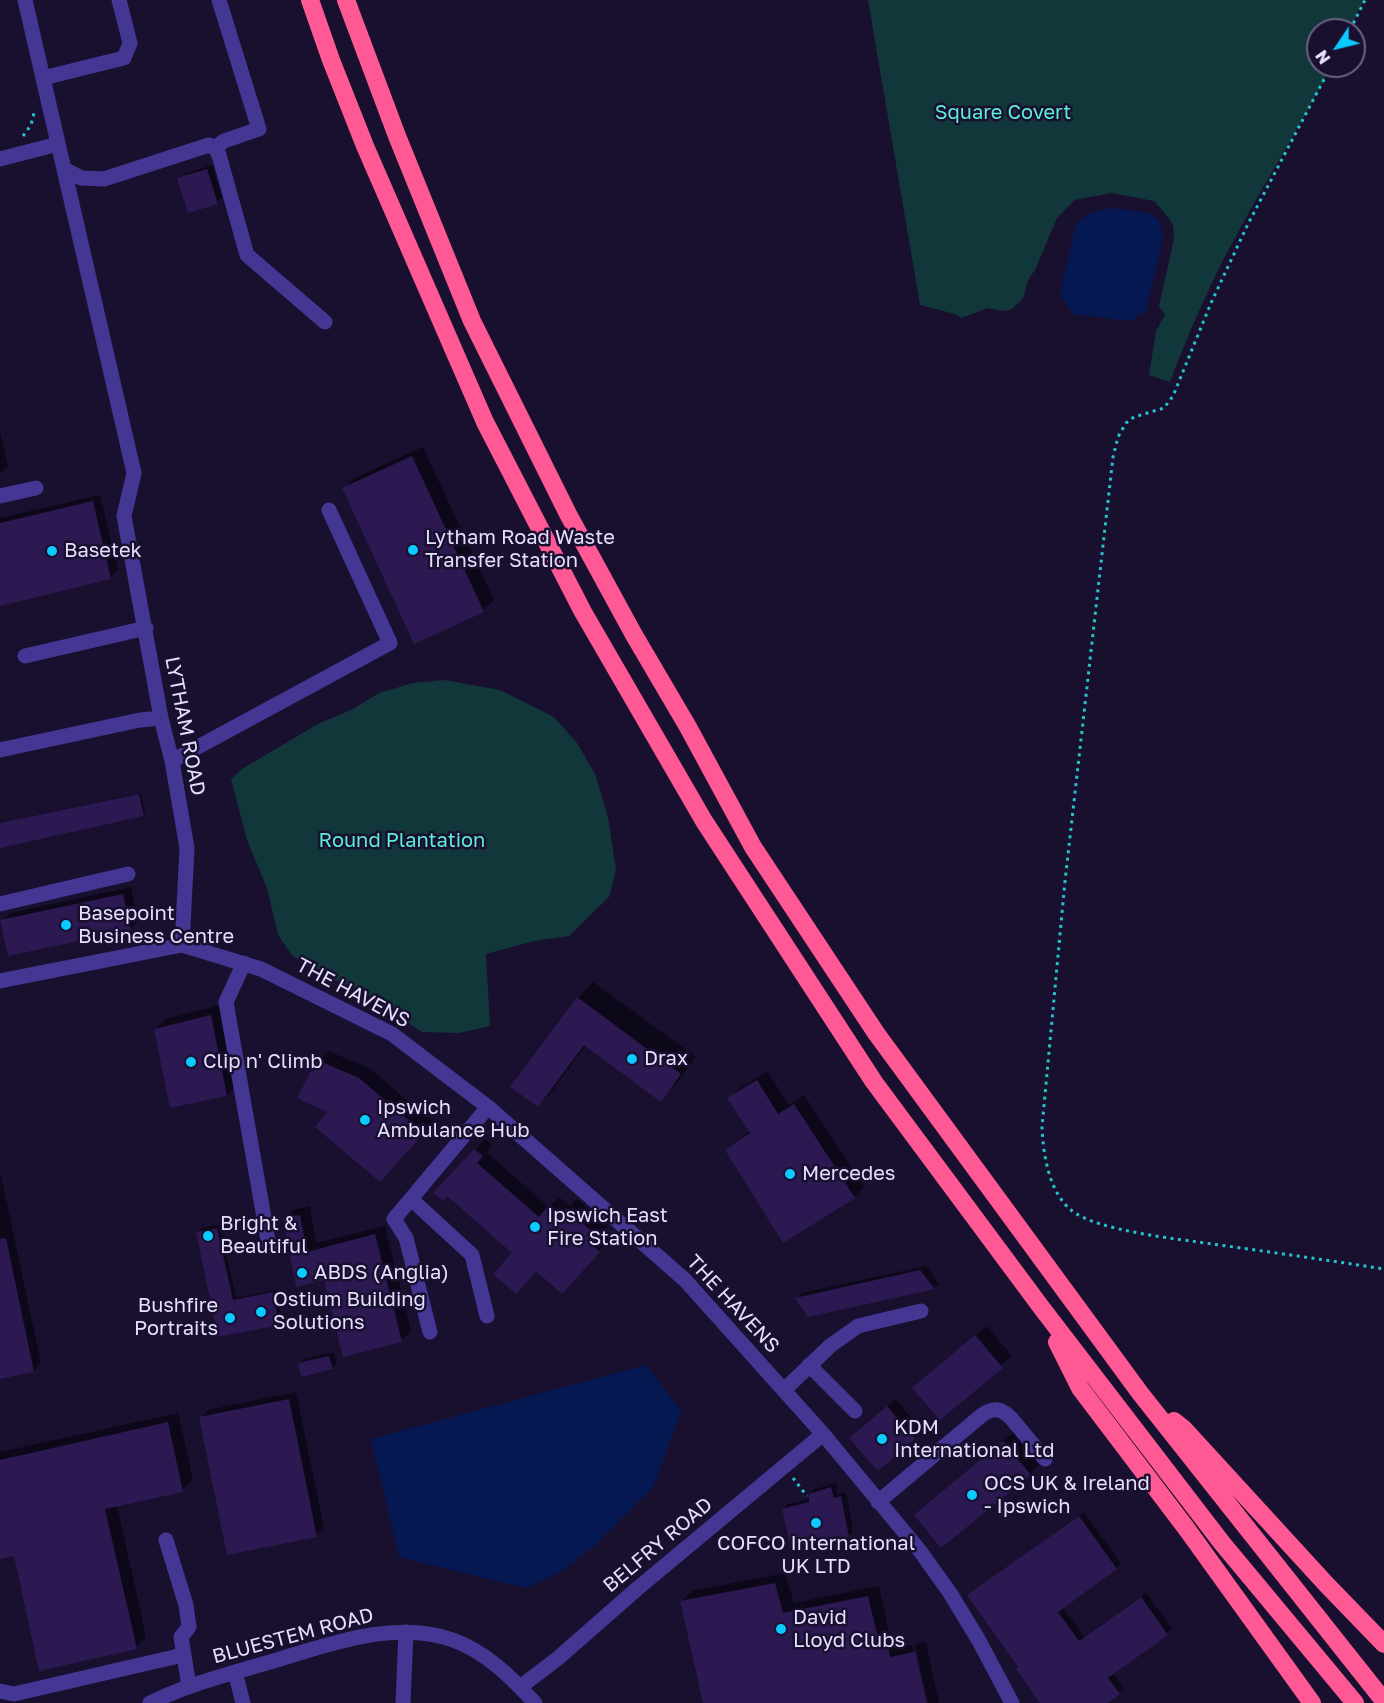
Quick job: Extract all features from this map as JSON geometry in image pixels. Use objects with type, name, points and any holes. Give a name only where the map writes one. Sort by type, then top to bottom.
[{"type":"highway","points":[[310,0],[365,146],[485,422],[583,612],[704,821],[874,1082],[1041,1307],[1222,1544],[1355,1703]]},
{"type":"highway","points":[[346,0],[397,136],[472,321],[568,514],[633,635],[688,727],[753,847],[876,1033],[1140,1393],[1384,1701]]},
{"type":"highway","points":[[1041,1307],[1080,1388],[1186,1528],[1312,1703]]},
{"type":"highway","points":[[1140,1393],[1184,1429],[1384,1644]]},
{"type":"street","points":[[25,0],[64,169],[81,178],[104,178],[209,145],[215,148],[219,155],[247,255],[325,322]]},
{"type":"street","points":[[43,78],[124,58],[130,43],[119,0]]},
{"type":"street","points":[[215,148],[224,141],[259,129],[219,0]]},
{"type":"street","points":[[0,159],[58,144]]},
{"type":"street","name":"LYTHAM ROAD","points":[[64,169],[134,473],[124,516],[187,848],[182,945]]},
{"type":"street","points":[[0,496],[36,488]]},
{"type":"street","points":[[172,761],[390,643],[329,510]]},
{"type":"street","points":[[26,656],[146,628]]},
{"type":"street","points":[[0,750],[140,720],[161,718]]},
{"type":"street","points":[[0,904],[128,874]]},
{"type":"street","name":"THE HAVENS","points":[[0,981],[182,945],[244,963],[314,994],[392,1034],[488,1107],[685,1280],[823,1434],[920,1551],[950,1593],[978,1639],[1012,1703]]},
{"type":"street","points":[[244,963],[226,1002],[269,1246]]},
{"type":"street","points":[[430,1332],[406,1238],[394,1219],[488,1107]]},
{"type":"street","points":[[411,1199],[472,1255],[487,1316]]},
{"type":"street","points":[[784,1390],[830,1346],[858,1326],[921,1311]]},
{"type":"street","points":[[809,1365],[855,1411]]},
{"type":"street","points":[[878,1502],[993,1409],[1005,1412],[1045,1459]]},
{"type":"street","name":"BELFRY ROAD","points":[[520,1688],[823,1434]]},
{"type":"street","points":[[166,1540],[186,1605],[189,1627],[181,1637],[189,1686]]},
{"type":"street","points":[[403,1703],[406,1632]]},
{"type":"street","name":"BLUESTEM ROAD","points":[[150,1703],[189,1686],[346,1640],[406,1632],[425,1633],[453,1640],[474,1650],[495,1663],[535,1703]]},
{"type":"street","points":[[0,1691],[14,1694],[183,1655]]},
{"type":"street","points":[[236,1672],[243,1703]]},
{"type":"path","points":[[1356,18],[1365,0]]},
{"type":"path","points":[[1325,78],[1248,224],[1211,303],[1173,396],[1164,408],[1134,417],[1126,423],[1118,437],[1113,457],[1065,881],[1042,1127],[1042,1150],[1056,1191],[1071,1210],[1094,1222],[1150,1235],[1384,1269]]},
{"type":"path","points":[[19,154],[16,141],[27,132],[34,115],[34,108]]},
{"type":"path","points":[[789,1474],[807,1496]]},
{"type":"green space","name":"Square Covert","points":[[868,0],[1364,0],[1355,18],[1306,18],[1306,78],[1325,78],[1221,265],[1170,382],[1149,375],[1156,331],[1165,315],[1159,306],[1174,239],[1173,226],[1154,201],[1111,193],[1075,200],[1057,218],[1035,270],[1028,280],[1023,298],[1012,309],[1003,311],[988,308],[961,318],[955,314],[920,305]]},
{"type":"green space","name":"Round Plantation","points":[[444,680],[500,690],[554,717],[577,743],[595,774],[608,817],[616,870],[609,897],[569,936],[534,941],[486,954],[490,1026],[459,1033],[422,1032],[357,989],[321,975],[292,955],[278,935],[267,888],[247,840],[231,779],[242,769],[316,725],[353,709],[379,693],[413,683]]},
{"type":"shaded area","points":[[1113,208],[1150,213],[1160,222],[1163,237],[1146,311],[1130,321],[1073,314],[1061,296],[1075,227],[1083,218],[1092,213]]},
{"type":"shaded area","points":[[646,1365],[681,1411],[654,1486],[592,1548],[557,1574],[525,1588],[399,1557],[371,1439]]},
{"type":"building","points":[[207,169],[218,204],[188,213],[177,178]]},
{"type":"building","name":"Lytham Road Waste Transfer Station","points":[[412,456],[484,612],[414,644],[342,488]]},
{"type":"building","name":"Basetek","points":[[93,501],[111,579],[0,606],[0,523]]},
{"type":"building","points":[[139,794],[144,816],[0,848],[0,823]]},
{"type":"building","name":"Basepoint Business Centre","points":[[123,894],[131,930],[8,956],[0,920]]},
{"type":"building","name":"Drax","points":[[577,997],[681,1074],[661,1102],[584,1045],[538,1107],[510,1087]]},
{"type":"building","name":"Clip n' Climb","points":[[211,1015],[227,1096],[170,1108],[154,1029]]},
{"type":"building","name":"Ipswich Ambulance Hub","points":[[317,1060],[359,1078],[424,1133],[380,1182],[315,1127],[327,1112],[297,1098]]},
{"type":"building","name":"Mercedes","points":[[757,1080],[778,1114],[794,1104],[855,1198],[783,1243],[725,1150],[750,1133],[727,1098]]},
{"type":"building","name":"Ipswich East Fire Station","points":[[474,1149],[483,1156],[477,1163],[539,1217],[548,1206],[559,1216],[566,1208],[598,1237],[591,1244],[600,1252],[562,1294],[536,1271],[516,1294],[493,1274],[512,1253],[447,1196],[443,1201],[433,1193]]},
{"type":"building","points":[[300,1215],[307,1252],[375,1234],[402,1342],[343,1357],[324,1280],[296,1287],[283,1218]]},
{"type":"building","points":[[217,1228],[233,1300],[273,1292],[279,1325],[218,1337],[196,1232]]},
{"type":"building","points":[[6,1238],[34,1372],[0,1379],[0,1239]]},
{"type":"building","points":[[920,1270],[935,1289],[808,1317],[795,1298]]},
{"type":"building","points":[[975,1335],[1003,1368],[940,1420],[912,1388]]},
{"type":"building","points":[[329,1356],[333,1369],[301,1377],[298,1363]]},
{"type":"building","points":[[289,1399],[317,1537],[227,1555],[199,1417]]},
{"type":"building","name":"KDM International Ltd","points":[[887,1406],[915,1439],[878,1471],[849,1438]]},
{"type":"building","points":[[168,1422],[183,1492],[105,1509],[137,1649],[39,1671],[14,1556],[0,1559],[0,1460]]},
{"type":"building","name":"OCS UK & Ireland - Ipswich","points":[[1003,1441],[1031,1475],[941,1548],[914,1515]]},
{"type":"building","name":"COFCO International UK LTD","points":[[831,1487],[834,1498],[841,1496],[849,1537],[791,1548],[782,1509],[809,1502],[809,1494]]},
{"type":"building","points":[[1079,1516],[1117,1569],[1058,1612],[1079,1641],[1141,1597],[1168,1635],[1108,1678],[1120,1694],[1108,1703],[1040,1703],[1016,1669],[1018,1667],[967,1595]]},
{"type":"building","name":"David Lloyd Clubs","points":[[775,1583],[783,1613],[868,1596],[880,1647],[888,1645],[890,1657],[915,1652],[927,1703],[703,1703],[680,1601]]},
{"type":"place","name":"Lytham Road Waste Transfer Station","points":[[413,550]]},
{"type":"place","name":"Basetek","points":[[52,551]]},
{"type":"place","name":"Basepoint Business Centre","points":[[66,925]]},
{"type":"place","name":"Drax","points":[[632,1059]]},
{"type":"place","name":"Clip n' Climb","points":[[191,1062]]},
{"type":"place","name":"Ipswich Ambulance Hub","points":[[365,1120]]},
{"type":"place","name":"Mercedes","points":[[790,1174]]},
{"type":"place","name":"Ipswich East Fire Station","points":[[535,1227]]},
{"type":"place","name":"Bright & Beautiful","points":[[208,1236]]},
{"type":"place","name":"ABDS (Anglia)","points":[[302,1273]]},
{"type":"place","name":"Ostium Building Solutions","points":[[261,1312]]},
{"type":"place","name":"Bushfire Portraits","points":[[230,1318]]},
{"type":"place","name":"KDM International Ltd","points":[[882,1439]]},
{"type":"place","name":"OCS UK & Ireland - Ipswich","points":[[972,1495]]},
{"type":"place","name":"COFCO International UK LTD","points":[[816,1523]]},
{"type":"place","name":"David Lloyd Clubs","points":[[781,1629]]}]
